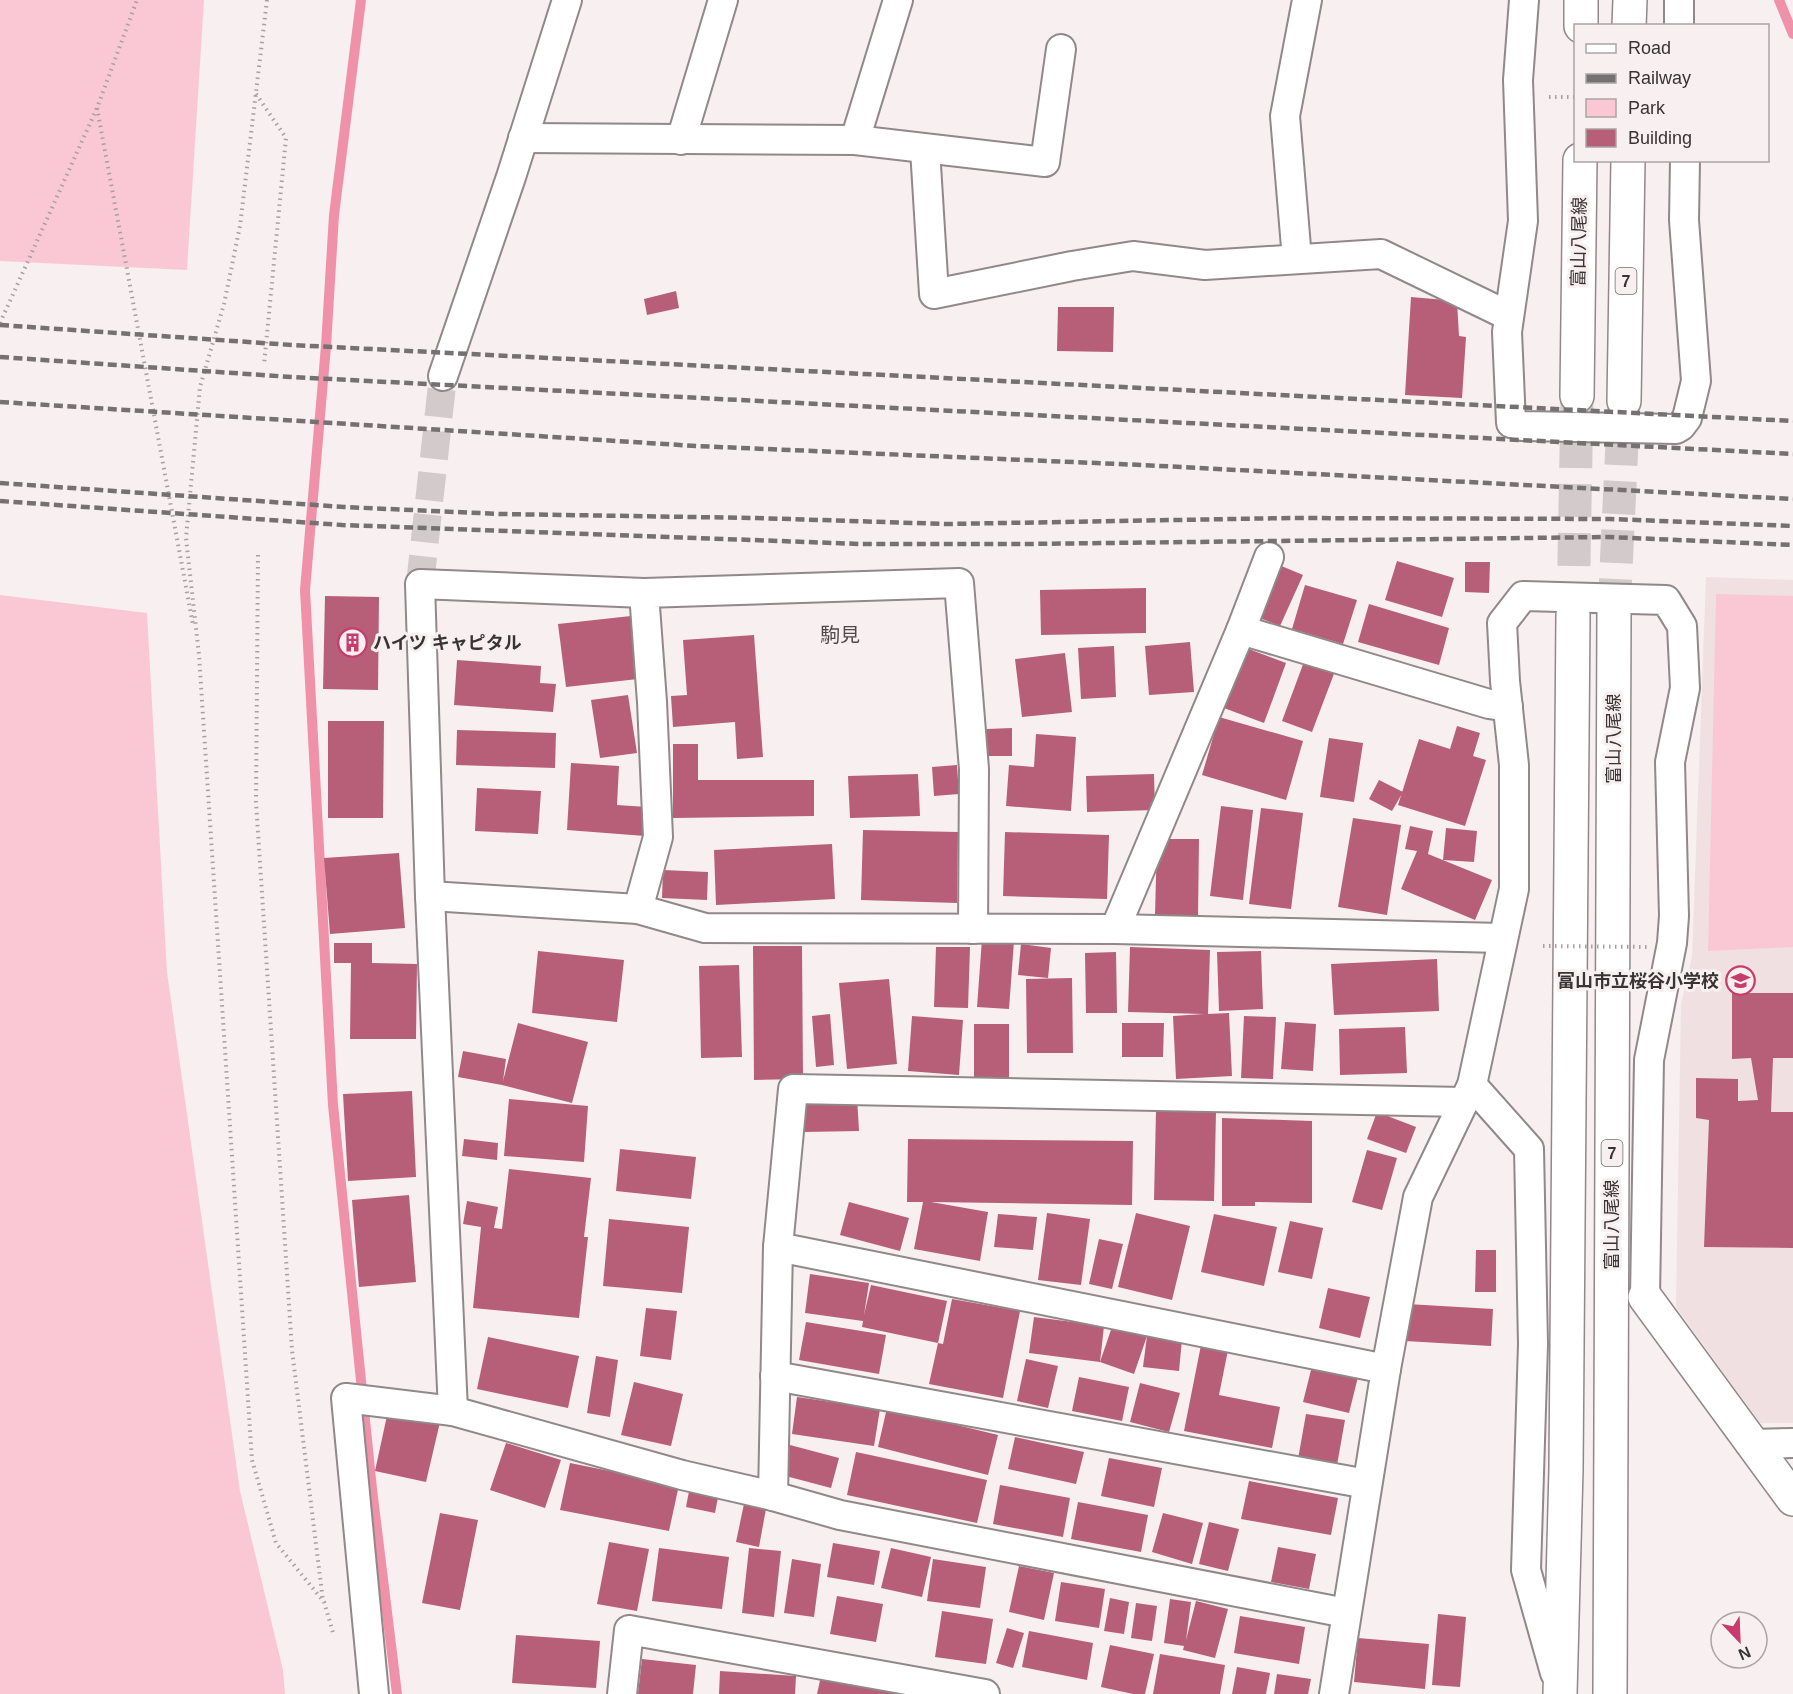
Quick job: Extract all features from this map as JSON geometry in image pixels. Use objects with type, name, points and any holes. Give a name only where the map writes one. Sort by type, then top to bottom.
[{"type":"main road","points":[[1581,0],[1581,24]]},
{"type":"main road","points":[[1629,24],[1630,0]]},
{"type":"main road","name":"富山八尾線","points":[[1577,396],[1580,162]]},
{"type":"main road","name":"7","points":[[1624,401],[1628,162]]},
{"type":"main road","name":"富山八尾線","points":[[1610,1694],[1614,612]]},
{"type":"main road","points":[[1560,1691],[1566,1445],[1573,615]]},
{"type":"main road","points":[[1645,1297],[1793,1499]]},
{"type":"street","points":[[443,376],[524,138],[567,0]]},
{"type":"street","points":[[681,140],[723,0]]},
{"type":"street","points":[[855,140],[897,0]]},
{"type":"street","points":[[1297,259],[1285,116],[1308,0]]},
{"type":"street","points":[[1524,0],[1518,80],[1523,221],[1507,332],[1510,423],[1522,426],[1676,429],[1687,418],[1696,381],[1684,220],[1685,162]]},
{"type":"street","points":[[1678,0],[1679,24]]},
{"type":"street","points":[[524,138],[855,140],[1045,162],[1061,49]]},
{"type":"street","points":[[925,148],[934,294],[1133,256],[1205,265],[1381,254],[1509,316]]},
{"type":"street","points":[[1115,929],[1241,630],[1269,557]]},
{"type":"street","points":[[453,1411],[430,896],[420,584],[644,593],[959,583],[974,769],[973,929]]},
{"type":"street","points":[[638,909],[658,837],[644,593]]},
{"type":"street","points":[[1334,1694],[1386,1369],[1418,1197],[1468,1094],[1502,938],[1510,915],[1514,889],[1514,765],[1502,623],[1523,596],[1666,600],[1682,626],[1685,688],[1670,762],[1674,916],[1672,943],[1649,1060],[1645,1297]]},
{"type":"street","points":[[1241,630],[1489,704],[1508,707]]},
{"type":"street","points":[[430,896],[638,909],[705,928],[1115,929],[1502,938]]},
{"type":"street","points":[[773,1496],[778,1247],[793,1089],[1468,1094],[1529,1149],[1533,1344],[1526,1570],[1560,1691]]},
{"type":"street","points":[[778,1247],[1386,1369]]},
{"type":"street","points":[[775,1376],[1367,1484]]},
{"type":"street","points":[[374,1694],[346,1398],[453,1411],[682,1475],[773,1496],[840,1515],[1346,1613]]},
{"type":"street","points":[[1753,1444],[1793,1443]]},
{"type":"street","points":[[622,1694],[629,1630],[986,1694]]},
{"type":"path","points":[[0,322],[97,108],[137,0]]},
{"type":"path","points":[[267,0],[240,226],[224,304],[200,387],[186,538],[199,655],[252,1460],[276,1543],[324,1602]]},
{"type":"path","points":[[256,94],[286,138],[264,365]]},
{"type":"path","points":[[1548,97],[1574,97]]},
{"type":"path","points":[[97,108],[199,655]]},
{"type":"path","points":[[258,555],[256,802],[292,1350],[324,1602],[337,1643]]},
{"type":"path","points":[[1544,946],[1650,947]]},
{"type":"shaded area","name":"富山市立桜谷小学校","points":[[1706,577],[1793,580],[1793,1423],[1760,1423],[1676,1307],[1681,1004],[1692,957]]},
{"type":"green space","points":[[0,0],[204,0],[187,270],[0,261]]},
{"type":"green space","points":[[1716,594],[1793,596],[1793,947],[1708,951]]},
{"type":"green space","points":[[0,595],[147,613],[167,972],[240,1491],[283,1670],[285,1694],[0,1694]]},
{"type":"building","points":[[676,291],[679,308],[647,315],[644,299]]},
{"type":"building","points":[[1411,297],[1457,301],[1459,336],[1466,337],[1462,398],[1405,395]]},
{"type":"building","points":[[1058,307],[1114,307],[1113,352],[1057,351]]},
{"type":"building","points":[[1397,561],[1454,578],[1442,617],[1385,600]]},
{"type":"building","points":[[1465,562],[1490,562],[1489,593],[1465,592]]},
{"type":"building","points":[[1279,565],[1303,575],[1280,626],[1257,617]]},
{"type":"building","points":[[1305,585],[1357,600],[1343,644],[1292,629]]},
{"type":"building","points":[[1146,588],[1146,633],[1041,635],[1040,590]]},
{"type":"building","name":"ハイツ キャピタル","points":[[325,596],[379,597],[378,690],[323,689]]},
{"type":"building","points":[[1369,604],[1449,628],[1439,665],[1358,642]]},
{"type":"building","points":[[631,616],[638,679],[566,687],[558,624]]},
{"type":"building","points":[[754,635],[763,757],[737,759],[735,722],[673,727],[671,696],[687,695],[683,640]]},
{"type":"building","points":[[1190,642],[1194,692],[1149,695],[1145,646]]},
{"type":"building","points":[[1114,646],[1116,697],[1081,699],[1078,648]]},
{"type":"building","points":[[1246,648],[1286,663],[1264,723],[1224,708]]},
{"type":"building","points":[[1065,653],[1072,712],[1022,717],[1015,659]]},
{"type":"building","points":[[1305,659],[1335,671],[1312,732],[1282,721]]},
{"type":"building","points":[[457,660],[541,666],[540,683],[556,684],[553,712],[454,705]]},
{"type":"building","points":[[628,695],[637,753],[600,758],[591,700]]},
{"type":"building","points":[[1219,717],[1303,741],[1286,800],[1202,775]]},
{"type":"building","points":[[328,721],[384,721],[383,818],[328,818]]},
{"type":"building","points":[[1457,726],[1480,733],[1473,756],[1486,760],[1465,826],[1398,805],[1419,739],[1450,749]]},
{"type":"building","points":[[1012,728],[1012,756],[987,756],[987,729]]},
{"type":"building","points":[[457,730],[556,733],[555,768],[456,765]]},
{"type":"building","points":[[1036,734],[1076,737],[1071,811],[1006,806],[1009,765],[1034,767]]},
{"type":"building","points":[[1329,738],[1363,743],[1354,802],[1320,797]]},
{"type":"building","points":[[673,744],[698,744],[698,780],[814,780],[814,816],[673,818]]},
{"type":"building","points":[[571,763],[619,766],[617,805],[647,807],[645,836],[567,830]]},
{"type":"building","points":[[957,765],[959,794],[934,796],[932,767]]},
{"type":"building","points":[[918,774],[920,816],[850,818],[848,776]]},
{"type":"building","points":[[1154,774],[1155,810],[1087,812],[1086,776]]},
{"type":"building","points":[[1379,780],[1403,792],[1392,811],[1369,799]]},
{"type":"building","points":[[477,788],[541,791],[538,834],[475,831]]},
{"type":"building","points":[[1221,806],[1253,810],[1243,900],[1210,896]]},
{"type":"building","points":[[1261,808],[1303,813],[1291,909],[1249,904]]},
{"type":"building","points":[[1353,818],[1401,825],[1387,915],[1338,907]]},
{"type":"building","points":[[1410,826],[1433,831],[1428,854],[1492,880],[1475,920],[1401,889],[1417,851],[1405,849]]},
{"type":"building","points":[[1446,828],[1477,831],[1474,862],[1443,860]]},
{"type":"building","points":[[863,830],[958,832],[957,903],[861,900]]},
{"type":"building","points":[[1005,832],[1109,835],[1107,899],[1003,896]]},
{"type":"building","points":[[1157,839],[1199,839],[1198,916],[1155,915]]},
{"type":"building","points":[[832,844],[835,899],[716,905],[714,850]]},
{"type":"building","points":[[399,853],[405,928],[330,934],[324,858]]},
{"type":"building","points":[[663,870],[708,872],[707,900],[662,898]]},
{"type":"building","points":[[982,939],[1014,941],[1009,1009],[977,1007]]},
{"type":"building","points":[[334,943],[372,943],[372,963],[417,964],[416,1039],[350,1039],[351,963],[334,963]]},
{"type":"building","points":[[1021,944],[1051,948],[1048,978],[1018,975]]},
{"type":"building","points":[[753,946],[802,946],[803,1079],[754,1080]]},
{"type":"building","points":[[936,947],[970,947],[968,1008],[934,1007]]},
{"type":"building","points":[[1130,947],[1210,950],[1208,1014],[1229,1013],[1232,1076],[1176,1079],[1173,1016],[1204,1014],[1128,1012]]},
{"type":"building","points":[[538,951],[624,960],[617,1022],[532,1013]]},
{"type":"building","points":[[1261,951],[1263,1009],[1219,1011],[1217,952]]},
{"type":"building","points":[[1116,952],[1117,1013],[1086,1013],[1085,953]]},
{"type":"building","points":[[1437,959],[1439,1011],[1334,1015],[1331,964]]},
{"type":"building","points":[[739,965],[742,1057],[701,1058],[699,966]]},
{"type":"building","points":[[1072,978],[1073,1053],[1027,1053],[1026,979]]},
{"type":"building","points":[[889,979],[897,1064],[847,1069],[839,983]]},
{"type":"building","points":[[1732,993],[1793,993],[1793,1058],[1773,1058],[1771,1112],[1793,1112],[1793,1248],[1704,1247],[1709,1120],[1696,1118],[1696,1078],[1738,1079],[1738,1101],[1758,1100],[1751,1058],[1732,1059]]},
{"type":"building","points":[[830,1014],[834,1065],[816,1067],[812,1016]]},
{"type":"building","points":[[912,1016],[963,1020],[959,1075],[908,1071]]},
{"type":"building","points":[[1244,1016],[1276,1017],[1273,1079],[1241,1078]]},
{"type":"building","points":[[1285,1022],[1316,1024],[1313,1071],[1281,1069]]},
{"type":"building","points":[[518,1023],[588,1042],[572,1103],[502,1085],[458,1077],[463,1051],[506,1059],[503,1081]]},
{"type":"building","points":[[1122,1023],[1164,1023],[1163,1057],[1122,1057]]},
{"type":"building","points":[[974,1024],[1009,1024],[1009,1078],[974,1078]]},
{"type":"building","points":[[1405,1027],[1407,1073],[1340,1075],[1339,1029]]},
{"type":"building","points":[[412,1091],[416,1177],[348,1181],[343,1094]]},
{"type":"building","points":[[857,1097],[859,1131],[804,1132],[803,1099]]},
{"type":"building","points":[[509,1099],[588,1106],[584,1162],[504,1156]]},
{"type":"building","points":[[1156,1111],[1216,1112],[1214,1201],[1154,1200]]},
{"type":"building","points":[[1377,1112],[1416,1127],[1406,1153],[1367,1139]]},
{"type":"building","points":[[1222,1118],[1312,1121],[1312,1203],[1255,1202],[1255,1206],[1222,1206]]},
{"type":"building","points":[[464,1139],[498,1143],[497,1160],[462,1156]]},
{"type":"building","points":[[908,1139],[1133,1141],[1132,1205],[931,1202],[988,1212],[980,1261],[914,1249],[923,1202],[907,1202]]},
{"type":"building","points":[[620,1149],[696,1157],[691,1199],[616,1191]]},
{"type":"building","points":[[1367,1150],[1397,1158],[1382,1210],[1352,1202]]},
{"type":"building","points":[[509,1169],[591,1178],[584,1237],[588,1237],[579,1318],[473,1308],[481,1227],[463,1224],[467,1201],[498,1207],[494,1228],[502,1229]]},
{"type":"building","points":[[409,1195],[416,1282],[359,1287],[352,1200]]},
{"type":"building","points":[[849,1202],[909,1218],[900,1251],[840,1235]]},
{"type":"building","points":[[1047,1213],[1090,1219],[1081,1285],[1038,1280]]},
{"type":"building","points":[[1136,1213],[1190,1226],[1172,1300],[1118,1287]]},
{"type":"building","points":[[998,1214],[1037,1217],[1033,1250],[994,1247]]},
{"type":"building","points":[[1214,1214],[1277,1227],[1264,1286],[1201,1272]]},
{"type":"building","points":[[609,1219],[689,1227],[682,1293],[603,1286]]},
{"type":"building","points":[[1290,1221],[1323,1228],[1312,1279],[1278,1272]]},
{"type":"building","points":[[1099,1239],[1123,1244],[1112,1289],[1089,1284]]},
{"type":"building","points":[[1476,1250],[1496,1250],[1496,1292],[1475,1292]]},
{"type":"building","points":[[810,1274],[869,1283],[864,1315],[871,1285],[947,1301],[938,1343],[862,1327],[863,1321],[805,1313]]},
{"type":"building","points":[[1328,1288],[1370,1297],[1360,1338],[1319,1328]]},
{"type":"building","points":[[952,1299],[1020,1311],[1003,1398],[929,1384],[938,1343],[943,1344]]},
{"type":"building","points":[[1407,1304],[1493,1309],[1491,1346],[1405,1341]]},
{"type":"building","points":[[646,1308],[677,1311],[671,1360],[640,1356]]},
{"type":"building","points":[[1034,1317],[1104,1326],[1100,1362],[1029,1353]]},
{"type":"building","points":[[806,1322],[886,1335],[879,1374],[799,1360]]},
{"type":"building","points":[[1113,1324],[1147,1336],[1134,1374],[1100,1362]]},
{"type":"building","points":[[1147,1336],[1182,1339],[1179,1371],[1143,1367]]},
{"type":"building","points":[[488,1337],[579,1356],[568,1408],[477,1389]]},
{"type":"building","points":[[1201,1345],[1228,1350],[1219,1395],[1280,1407],[1272,1448],[1184,1431]]},
{"type":"building","points":[[596,1356],[618,1360],[610,1417],[587,1413]]},
{"type":"building","points":[[1026,1359],[1058,1366],[1048,1408],[1017,1401]]},
{"type":"building","points":[[1312,1366],[1358,1377],[1349,1413],[1303,1402]]},
{"type":"building","points":[[1079,1377],[1129,1387],[1122,1421],[1072,1411]]},
{"type":"building","points":[[634,1382],[683,1394],[671,1446],[621,1435]]},
{"type":"building","points":[[1140,1383],[1180,1393],[1169,1432],[1130,1422]]},
{"type":"building","points":[[797,1397],[880,1409],[874,1446],[792,1434]]},
{"type":"building","points":[[887,1408],[998,1435],[988,1475],[878,1447]]},
{"type":"building","points":[[388,1411],[440,1422],[426,1482],[375,1471]]},
{"type":"building","points":[[1306,1414],[1345,1420],[1337,1465],[1298,1459]]},
{"type":"building","points":[[1015,1437],[1084,1452],[1076,1484],[1008,1469]]},
{"type":"building","points":[[506,1443],[561,1460],[545,1508],[490,1490]]},
{"type":"building","points":[[790,1445],[839,1458],[831,1488],[782,1475]]},
{"type":"building","points":[[856,1452],[987,1480],[977,1523],[847,1495]]},
{"type":"building","points":[[1109,1458],[1162,1468],[1154,1507],[1101,1496]]},
{"type":"building","points":[[570,1463],[679,1485],[669,1531],[560,1510]]},
{"type":"building","points":[[1249,1481],[1338,1498],[1331,1535],[1241,1519]]},
{"type":"building","points":[[1000,1485],[1070,1498],[1063,1537],[993,1524]]},
{"type":"building","points":[[690,1486],[719,1492],[715,1513],[686,1507]]},
{"type":"building","points":[[745,1499],[767,1503],[759,1547],[736,1542]]},
{"type":"building","points":[[1078,1502],[1148,1515],[1141,1552],[1071,1539]]},
{"type":"building","points":[[440,1513],[478,1520],[460,1610],[422,1603]]},
{"type":"building","points":[[1163,1513],[1203,1523],[1192,1564],[1152,1552]]},
{"type":"building","points":[[1209,1522],[1239,1529],[1228,1571],[1199,1564]]},
{"type":"building","points":[[609,1542],[649,1549],[637,1611],[597,1604]]},
{"type":"building","points":[[833,1543],[880,1551],[874,1585],[827,1577]]},
{"type":"building","points":[[1278,1547],[1316,1554],[1309,1589],[1271,1582]]},
{"type":"building","points":[[659,1548],[729,1557],[722,1609],[652,1601]]},
{"type":"building","points":[[749,1548],[781,1551],[774,1617],[742,1613]]},
{"type":"building","points":[[891,1548],[931,1557],[922,1597],[881,1588]]},
{"type":"building","points":[[792,1559],[821,1564],[814,1617],[784,1613]]},
{"type":"building","points":[[933,1559],[986,1567],[980,1608],[927,1601]]},
{"type":"building","points":[[1019,1566],[1054,1573],[1044,1620],[1009,1612]]},
{"type":"building","points":[[1061,1582],[1105,1589],[1099,1628],[1055,1621]]},
{"type":"building","points":[[837,1596],[883,1604],[876,1642],[830,1634]]},
{"type":"building","points":[[1110,1598],[1129,1602],[1124,1634],[1104,1631]]},
{"type":"building","points":[[1170,1599],[1191,1602],[1186,1640],[1196,1601],[1228,1609],[1215,1658],[1183,1650],[1184,1646],[1164,1643]]},
{"type":"building","points":[[1136,1603],[1157,1606],[1152,1641],[1131,1638]]},
{"type":"building","points":[[942,1611],[993,1619],[986,1664],[935,1657]]},
{"type":"building","points":[[1438,1614],[1466,1617],[1460,1687],[1432,1685]]},
{"type":"building","points":[[1240,1616],[1305,1627],[1299,1664],[1234,1653]]},
{"type":"building","points":[[1007,1628],[1024,1633],[1013,1668],[996,1663]]},
{"type":"building","points":[[1029,1631],[1093,1643],[1087,1680],[1022,1667]]},
{"type":"building","points":[[516,1635],[600,1641],[596,1688],[512,1683]]},
{"type":"building","points":[[1358,1638],[1429,1644],[1425,1689],[1354,1682]]},
{"type":"building","points":[[1110,1645],[1154,1654],[1145,1694],[1133,1694],[1101,1687]]},
{"type":"building","points":[[1160,1654],[1225,1665],[1220,1694],[1153,1694]]},
{"type":"building","points":[[642,1659],[696,1665],[693,1694],[638,1694]]},
{"type":"building","points":[[1237,1667],[1270,1673],[1266,1694],[1232,1694]]},
{"type":"building","points":[[720,1671],[796,1676],[795,1694],[719,1694]]},
{"type":"building","points":[[1277,1674],[1311,1679],[1308,1694],[1274,1694]]},
{"type":"building","points":[[821,1676],[911,1694],[817,1694]]},
{"type":"waterway","points":[[361,0],[334,215],[326,346],[305,590],[333,1105],[372,1489],[397,1694]]},
{"type":"waterway","points":[[1779,0],[1793,34]]},
{"type":"tunnel","points":[[420,584],[443,376]]},
{"type":"tunnel","points":[[1573,615],[1577,398]]},
{"type":"tunnel","points":[[1614,612],[1624,401]]},
{"type":"railway","points":[[0,325],[292,345],[1793,421]]},
{"type":"railway","points":[[0,357],[291,377],[1793,454]]},
{"type":"railway","points":[[0,402],[696,446],[1142,465],[1793,499]]},
{"type":"railway","points":[[0,483],[344,507],[501,514],[947,524],[1290,518],[1610,519],[1793,526]]},
{"type":"railway","points":[[0,501],[342,525],[861,544],[1609,537],[1793,545]]},
{"type":"place","name":"ハイツ キャピタル","points":[[352,643]]},
{"type":"place","name":"富山市立桜谷小学校","points":[[1740,981]]},
{"type":"district","name":"駒見","points":[[840,635]]}]
